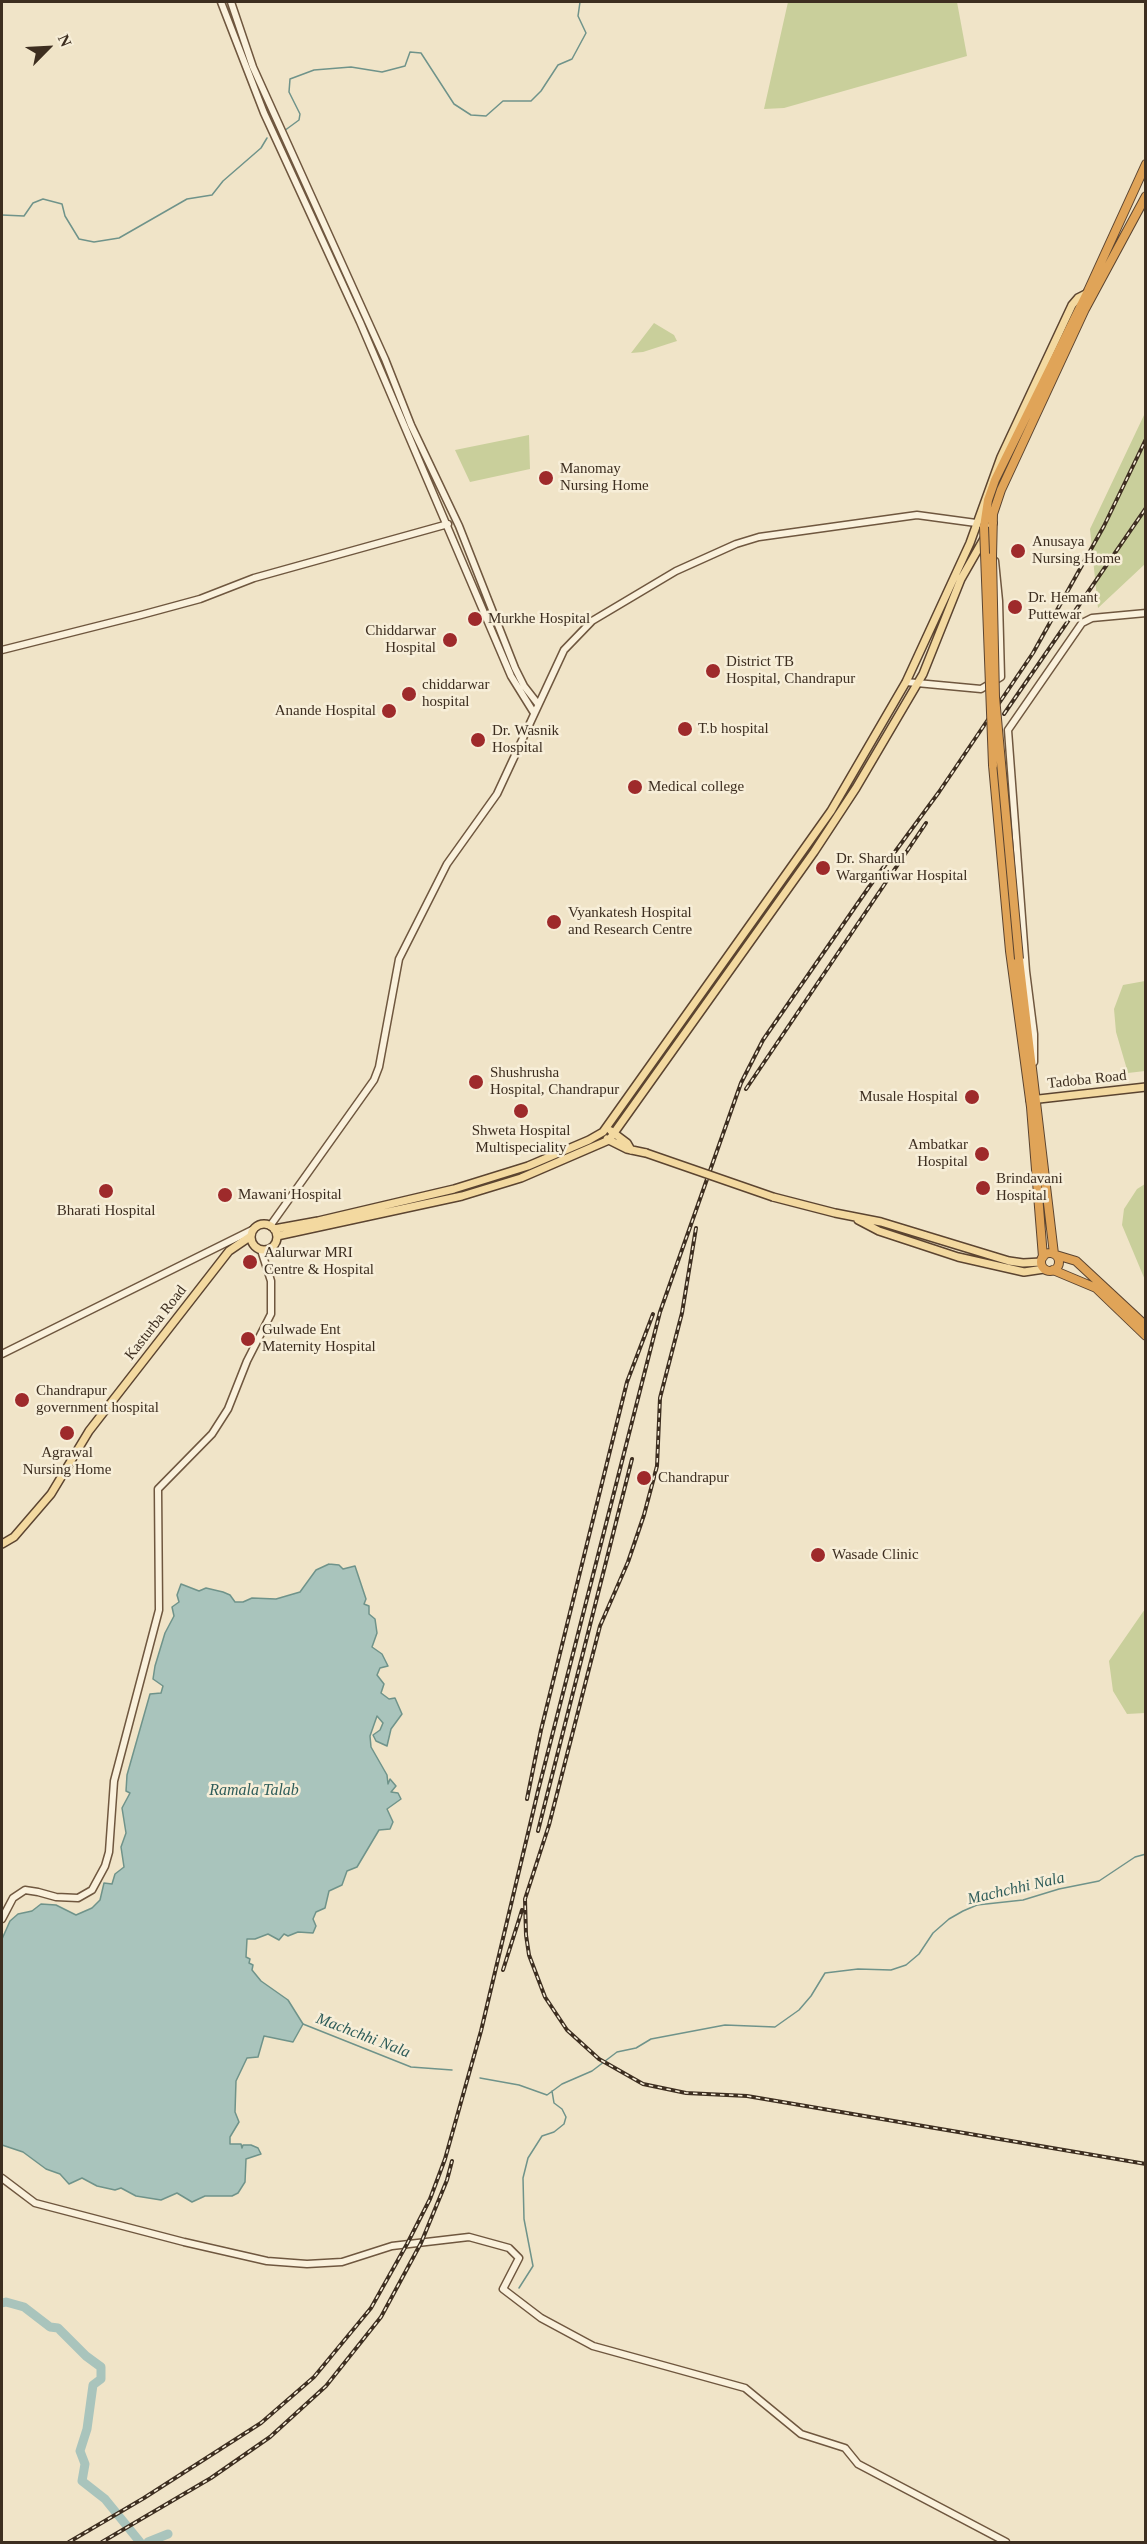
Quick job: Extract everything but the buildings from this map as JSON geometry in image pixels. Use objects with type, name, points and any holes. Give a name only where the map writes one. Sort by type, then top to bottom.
[{"type":"highway","points":[[1053,1270],[1059,1262],[1055,1255],[1034,1099],[1010,951],[993,765],[984,527],[988,500],[995,480],[1086,294],[1146,164]]},
{"type":"highway","points":[[1043,1263],[1033,1069],[1019,959],[995,697],[993,514],[1028,429],[1085,309],[1146,196]]},
{"type":"highway","points":[[1043,1263],[1047,1254],[1076,1261],[1146,1326]]},
{"type":"highway","points":[[1043,1263],[1053,1270],[1096,1288],[1146,1336]]},
{"type":"main road","points":[[221,2],[273,133],[315,221],[448,524],[511,676],[534,713]]},
{"type":"main road","points":[[231,2],[253,67],[459,526],[515,668],[524,686],[538,704]]},
{"type":"main road","points":[[273,133],[280,129]]},
{"type":"main road","points":[[274,1230],[444,1192],[517,1170],[600,1135],[831,812],[906,682],[970,543],[1001,457],[1072,305],[1086,294]]},
{"type":"main road","points":[[261,1250],[272,1247],[274,1230],[374,1080],[379,1067],[399,959],[447,864],[497,794],[564,650],[592,621],[676,571],[705,557],[766,536],[917,516],[976,523]]},
{"type":"main road","points":[[2,1354],[252,1233],[262,1224],[274,1230],[462,1196],[521,1178],[612,1137],[856,788],[918,683],[961,579],[993,523]]},
{"type":"main road","points":[[2,650],[141,615],[207,596],[254,578],[448,524]]},
{"type":"main road","points":[[906,682],[981,689],[1001,677],[999,593],[992,545]]},
{"type":"main road","points":[[1033,1069],[1034,1034],[1026,971],[1008,730],[1082,623],[1092,618],[1146,613]]},
{"type":"main road","points":[[891,707],[901,713]]},
{"type":"main road","points":[[790,870],[797,875]]},
{"type":"main road","points":[[656,1055],[666,1061]]},
{"type":"main road","name":"Tadoba Road","points":[[1034,1099],[1146,1087]]},
{"type":"main road","points":[[606,1128],[612,1137],[632,1150],[773,1197],[851,1216],[879,1231],[958,1257],[1024,1272],[1043,1263]]},
{"type":"main road","points":[[600,1135],[612,1137]]},
{"type":"main road","points":[[2,1919],[13,1898],[25,1890],[56,1897],[78,1898],[92,1890],[105,1866],[109,1852],[114,1781],[159,1610],[158,1489],[212,1434],[228,1409],[271,1314],[271,1281],[261,1250],[254,1245],[252,1233]]},
{"type":"main road","name":"Kasturba Road","points":[[2,1544],[14,1537],[51,1494],[88,1431],[229,1251],[252,1233]]},
{"type":"main road","points":[[2,2178],[35,2203],[184,2242],[267,2260],[307,2264],[342,2262],[392,2246],[469,2237],[509,2248],[519,2258],[502,2289],[541,2318],[592,2346],[745,2388],[801,2434],[844,2448],[858,2464],[1006,2542]]},
{"type":"green space","points":[[788,2],[957,2],[967,56],[784,108],[764,109]]},
{"type":"green space","points":[[654,323],[674,335],[677,341],[643,352],[631,353]]},
{"type":"green space","points":[[1145,413],[1145,564],[1098,608],[1090,529]]},
{"type":"green space","points":[[529,435],[530,469],[470,482],[455,450]]},
{"type":"green space","points":[[1145,981],[1145,1071],[1128,1073],[1116,1032],[1114,1009],[1123,985]]},
{"type":"green space","points":[[1145,1184],[1145,1280],[1122,1225],[1124,1209],[1137,1189]]},
{"type":"green space","points":[[1145,1609],[1145,1713],[1127,1714],[1113,1691],[1109,1661]]},
{"type":"water","name":"Ramala Talab","points":[[329,1564],[339,1565],[343,1569],[355,1566],[366,1599],[364,1604],[369,1606],[369,1614],[375,1619],[377,1633],[372,1647],[382,1654],[388,1666],[380,1668],[377,1675],[384,1684],[381,1693],[389,1699],[395,1698],[402,1714],[391,1729],[387,1746],[376,1741],[373,1735],[380,1730],[383,1723],[377,1716],[370,1736],[371,1747],[387,1775],[388,1784],[390,1779],[396,1786],[391,1792],[398,1793],[401,1799],[387,1809],[393,1822],[390,1829],[379,1830],[357,1867],[347,1871],[342,1885],[329,1891],[325,1908],[316,1912],[313,1919],[316,1926],[313,1933],[298,1932],[288,1936],[284,1934],[279,1940],[268,1934],[255,1939],[247,1939],[246,1957],[253,1965],[252,1970],[261,1981],[288,2000],[303,2024],[293,2042],[264,2036],[258,2057],[247,2058],[236,2081],[235,2112],[239,2122],[230,2137],[230,2144],[241,2144],[242,2148],[243,2145],[251,2145],[258,2148],[261,2154],[246,2159],[245,2182],[238,2193],[232,2196],[205,2196],[192,2202],[177,2193],[161,2200],[136,2196],[121,2188],[115,2190],[97,2186],[82,2178],[69,2184],[60,2174],[46,2169],[23,2152],[2,2145],[2,1939],[10,1921],[18,1914],[32,1911],[41,1904],[56,1905],[76,1915],[92,1908],[100,1900],[104,1883],[112,1884],[115,1874],[124,1867],[121,1847],[126,1833],[122,1808],[130,1793],[126,1791],[127,1775],[150,1694],[161,1693],[163,1686],[153,1679],[155,1666],[165,1633],[174,1616],[172,1607],[179,1602],[177,1595],[181,1584],[199,1591],[206,1588],[223,1592],[230,1595],[235,1602],[243,1602],[252,1598],[276,1599],[300,1592],[316,1570]]},
{"type":"waterway","points":[[284,131],[299,120],[300,114],[289,92],[290,79],[314,70],[351,67],[382,72],[405,66],[410,52],[421,53],[454,104],[471,115],[486,116],[503,101],[531,101],[541,91],[558,65],[572,59],[586,33],[578,16],[580,2]]},
{"type":"waterway","points":[[2,215],[24,216],[33,203],[43,199],[62,204],[65,216],[79,239],[94,242],[119,238],[187,199],[212,195],[223,181],[261,148],[267,138]]},
{"type":"waterway","name":"Machchhi Nala","points":[[480,2078],[519,2085],[547,2095],[562,2084],[592,2071],[617,2052],[636,2048],[651,2039],[725,2025],[775,2027],[799,2010],[825,1973],[858,1969],[891,1970],[906,1965],[919,1954],[933,1933],[949,1919],[963,1911],[977,1905],[1023,1900],[1059,1889],[1099,1881],[1135,1857],[1146,1854]]},
{"type":"waterway","name":"Machchhi Nala","points":[[303,2024],[411,2067],[452,2070]]},
{"type":"waterway","points":[[519,2288],[533,2266],[524,2219],[523,2178],[528,2158],[542,2136],[554,2132],[564,2124],[566,2117],[562,2109],[554,2103],[552,2091]]},
{"type":"waterway","points":[[2,2303],[24,2307],[50,2327],[58,2328],[86,2356],[101,2367],[101,2379],[93,2385],[87,2429],[80,2451],[85,2464],[82,2481],[105,2499],[140,2542]]},
{"type":"waterway","points":[[148,2542],[168,2534]]},
{"type":"railway","points":[[69,2542],[144,2498],[261,2423],[314,2377],[371,2308],[407,2244],[430,2199],[445,2159],[481,2031],[538,1791],[660,1312],[741,1083],[763,1040],[869,887],[939,792],[1033,653],[1104,526],[1146,439]]},
{"type":"railway","points":[[1004,714],[1146,508]]},
{"type":"railway","points":[[746,1089],[926,823]]},
{"type":"railway","points":[[696,1228],[682,1313],[660,1398],[657,1466],[628,1562],[600,1626],[549,1825],[525,1899],[529,1955],[545,1997],[567,2030],[599,2059],[643,2084],[686,2093],[747,2096],[1146,2164]]},
{"type":"railway","points":[[527,1799],[541,1730],[627,1382],[653,1314]]},
{"type":"railway","points":[[538,1831],[632,1459]]},
{"type":"railway","points":[[503,1970],[522,1910]]},
{"type":"railway","points":[[102,2542],[211,2478],[270,2437],[326,2386],[381,2317],[421,2243],[447,2180],[452,2161]]},
{"type":"place","name":"Manomay Nursing Home","points":[[546,478]]},
{"type":"place","name":"Anusaya Nursing Home","points":[[1018,551]]},
{"type":"place","name":"Dr. Hemant Puttewar","points":[[1015,607]]},
{"type":"place","name":"Murkhe Hospital","points":[[475,619]]},
{"type":"place","name":"Chiddarwar Hospital","points":[[450,640]]},
{"type":"place","name":"District TB Hospital, Chandrapur","points":[[713,671]]},
{"type":"place","name":"chiddarwar hospital","points":[[409,694]]},
{"type":"place","name":"Anande Hospital","points":[[389,711]]},
{"type":"place","name":"T.b hospital","points":[[685,729]]},
{"type":"place","name":"Dr. Wasnik Hospital","points":[[478,740]]},
{"type":"place","name":"Medical college","points":[[635,787]]},
{"type":"place","name":"Dr. Shardul Wargantiwar Hospital","points":[[823,868]]},
{"type":"place","name":"Vyankatesh Hospital and Research Centre","points":[[554,922]]},
{"type":"place","name":"Shushrusha Hospital, Chandrapur","points":[[476,1082]]},
{"type":"place","name":"Musale Hospital","points":[[972,1097]]},
{"type":"place","name":"Shweta Hospital Multispeciality","points":[[521,1111]]},
{"type":"place","name":"Ambatkar Hospital","points":[[982,1154]]},
{"type":"place","name":"Brindavani Hospital","points":[[983,1188]]},
{"type":"place","name":"Bharati Hospital","points":[[106,1191]]},
{"type":"place","name":"Mawani Hospital","points":[[225,1195]]},
{"type":"place","name":"Aalurwar MRI Centre & Hospital","points":[[250,1262]]},
{"type":"place","name":"Gulwade Ent Maternity Hospital","points":[[248,1339]]},
{"type":"place","name":"Chandrapur government hospital","points":[[22,1400]]},
{"type":"place","name":"Agrawal Nursing Home","points":[[67,1433]]},
{"type":"place","name":"Chandrapur","points":[[644,1478]]},
{"type":"place","name":"Wasade Clinic","points":[[818,1555]]}]
